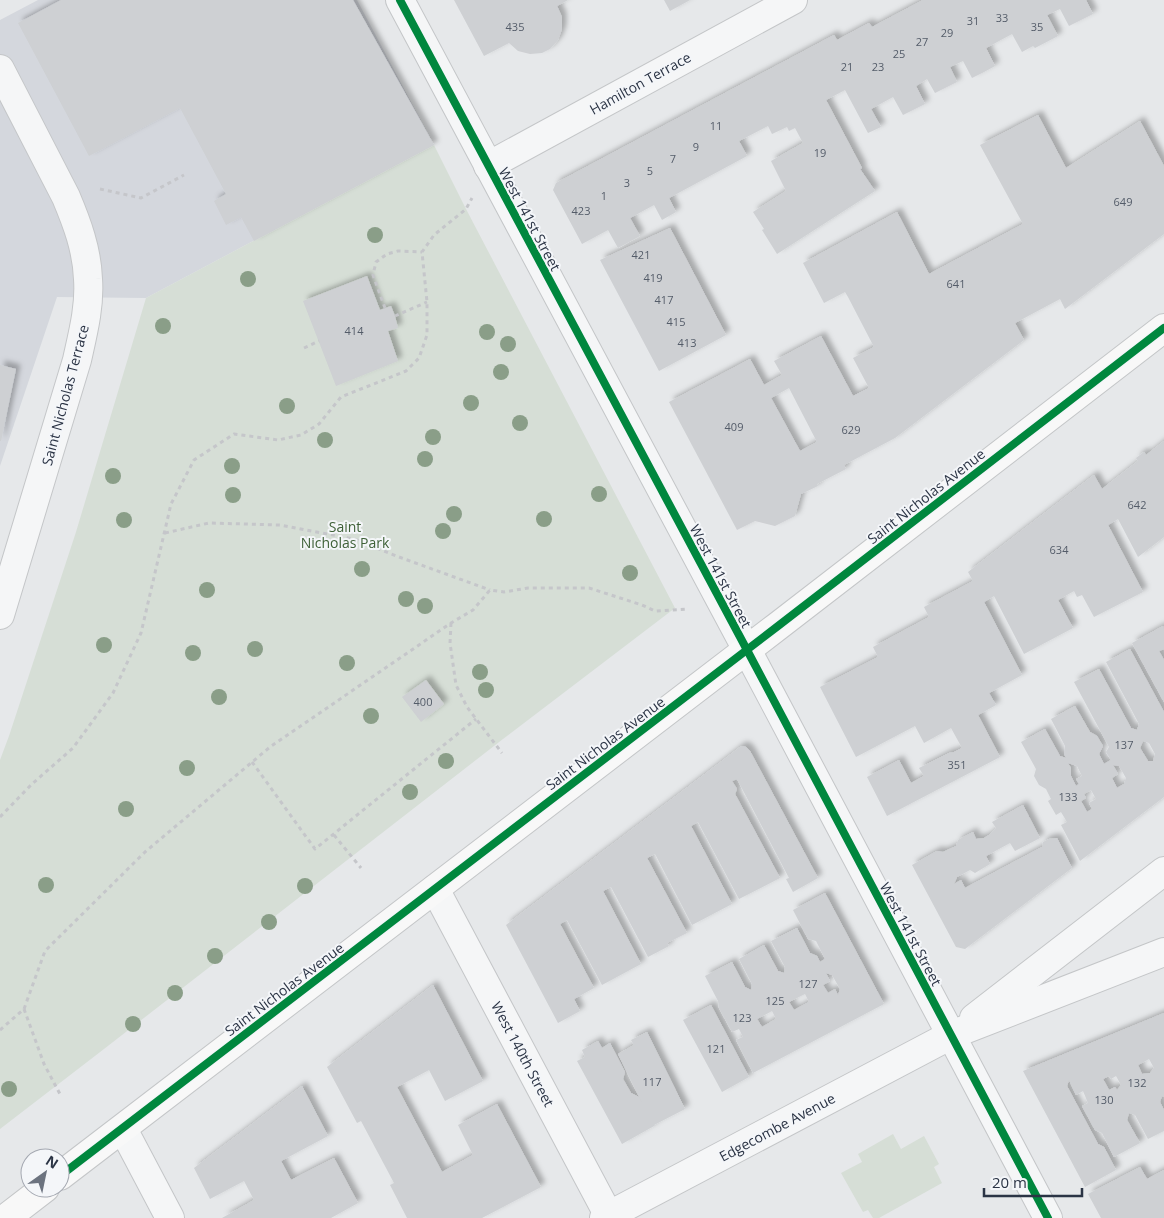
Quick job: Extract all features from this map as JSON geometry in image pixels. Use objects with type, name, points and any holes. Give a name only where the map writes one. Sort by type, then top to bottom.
[{"type":"main road","name":"Saint Nicholas Avenue","points":[[70,1168],[1164,328]]},
{"type":"main road","points":[[6,1218],[32,1198]]},
{"type":"street","name":"West 141st Street","points":[[400,0],[1048,1218]]},
{"type":"street","name":"Hamilton Terrace","points":[[488,166],[793,0]]},
{"type":"street","name":"Saint Nicholas Terrace","points":[[0,69],[66,197],[80,234],[88,277],[86,317],[77,360],[0,615]]},
{"type":"street","name":"Edgecombe Avenue","points":[[951,1035],[1164,871]]},
{"type":"street","name":"West 140th Street","points":[[435,889],[608,1217]]},
{"type":"street","name":"Edgecombe Avenue","points":[[608,1217],[951,1035],[1164,952]]},
{"type":"street","points":[[123,1128],[170,1218]]},
{"type":"path","points":[[0,817],[32,784],[73,748],[113,693],[141,633],[171,504],[194,460],[234,434],[278,440],[301,435],[319,424],[341,397],[406,371],[419,358],[428,335],[422,252],[434,235],[466,209],[488,166]]},
{"type":"path","points":[[100,189],[141,198],[184,175]]},
{"type":"path","points":[[385,308],[373,275],[376,262],[387,254],[398,251],[422,252]]},
{"type":"path","points":[[395,316],[427,302]]},
{"type":"path","points":[[304,348],[319,342]]},
{"type":"path","points":[[165,533],[209,523],[280,525],[354,539],[490,590],[504,592],[528,588],[589,588],[655,611],[688,609]]},
{"type":"path","points":[[0,1030],[24,1009],[45,951],[145,852],[278,742],[451,623],[473,610],[490,590]]},
{"type":"path","points":[[451,623],[450,643],[456,685],[467,707],[502,753]]},
{"type":"path","points":[[252,762],[315,849],[476,719]]},
{"type":"path","points":[[334,835],[361,868]]},
{"type":"path","points":[[24,1009],[44,1064],[61,1096]]},
{"type":"shaded area","points":[[38,0],[357,0],[434,145],[146,298],[57,297],[0,466],[0,20]]},
{"type":"green space","name":"Saint Nicholas Park","points":[[434,145],[675,608],[0,1129],[0,760],[76,532],[146,298]]},
{"type":"green space","points":[[893,1134],[901,1149],[924,1136],[939,1164],[934,1167],[942,1183],[879,1218],[873,1218],[868,1210],[863,1212],[841,1173],[862,1162],[858,1154]]},
{"type":"building","points":[[61,0],[353,0],[434,145],[254,241],[241,217],[226,225],[214,201],[226,194],[180,108],[89,156],[18,23]]},
{"type":"building","points":[[454,0],[568,0],[557,6],[562,17],[562,29],[558,40],[550,49],[542,53],[530,54],[518,51],[509,43],[484,56]]},
{"type":"building","points":[[664,0],[690,0],[670,11]]},
{"type":"building","points":[[923,0],[1086,0],[1093,14],[1069,26],[1060,9],[1047,15],[1058,36],[1035,48],[1033,46],[1022,52],[1012,34],[986,48],[995,66],[984,72],[972,78],[963,61],[950,67],[957,82],[935,93],[927,79],[916,86],[925,104],[903,115],[893,97],[871,109],[881,127],[868,133],[845,90],[826,100],[862,168],[860,169],[875,191],[777,254],[753,212],[786,191],[771,161],[803,143],[795,128],[789,131],[787,127],[772,134],[768,126],[739,141],[747,156],[669,198],[676,212],[662,220],[654,205],[630,218],[640,236],[618,248],[608,230],[582,244],[553,190],[556,183],[834,35],[837,40],[869,23],[872,27]]},
{"type":"building","points":[[1038,115],[1066,168],[1140,121],[1164,166],[1164,234],[1065,309],[1060,299],[1015,323],[1024,340],[895,438],[844,465],[846,469],[801,494],[795,516],[775,526],[755,521],[737,530],[669,402],[750,359],[764,385],[782,375],[774,361],[821,336],[853,396],[869,388],[853,358],[874,347],[848,297],[845,292],[824,303],[803,263],[897,212],[929,274],[1023,224],[980,145]],"holes":[[[789,388],[817,442],[800,451],[771,398]]]},
{"type":"building","points":[[670,228],[726,335],[659,371],[600,260]]},
{"type":"building","points":[[367,276],[380,310],[391,306],[395,316],[398,328],[388,331],[398,361],[336,386],[303,301]]},
{"type":"building","points":[[0,365],[16,369],[1,441],[0,441]]},
{"type":"building","points":[[1164,441],[1164,537],[1138,557],[1118,519],[1108,525],[1143,592],[1094,617],[1082,595],[1077,597],[1074,591],[1058,600],[1073,628],[1024,654],[994,596],[984,602],[1022,675],[989,693],[996,705],[978,715],[1000,757],[887,816],[867,777],[899,760],[911,783],[924,776],[919,768],[962,748],[951,728],[924,743],[915,726],[856,757],[820,687],[878,657],[873,647],[929,617],[924,607],[973,581],[968,572],[1094,475],[1102,489],[1138,461],[1136,458],[1144,452],[1146,455]]},
{"type":"building","points":[[1163,626],[1164,649],[1159,651],[1164,660],[1164,702],[1132,643]]},
{"type":"building","points":[[1130,649],[1164,712],[1164,797],[1080,861],[1061,825],[1067,822],[1061,812],[1056,815],[1048,801],[1051,799],[1046,789],[1039,785],[1034,776],[1036,769],[1021,742],[1045,729],[1060,756],[1066,758],[1064,754],[1065,746],[1051,719],[1075,706],[1090,732],[1097,736],[1103,746],[1099,754],[1104,764],[1111,760],[1106,752],[1109,747],[1074,682],[1099,669],[1131,728],[1137,730],[1139,724],[1106,662]],"holes":[[[1143,741],[1149,743],[1155,754],[1153,761],[1148,761],[1140,748]],[[1068,763],[1077,766],[1082,776],[1076,779],[1079,784],[1076,786],[1071,776],[1071,768]],[[1113,765],[1119,766],[1126,778],[1124,784],[1117,788],[1112,778],[1118,774]],[[1091,790],[1096,799],[1089,803],[1092,809],[1087,812],[1081,801],[1086,798],[1084,794]]]},
{"type":"building","points":[[426,680],[444,704],[421,722],[402,697]]},
{"type":"building","points":[[743,746],[750,751],[818,878],[793,892],[786,879],[789,878],[737,779],[732,781],[737,789],[735,794],[780,878],[739,899],[698,822],[691,826],[732,904],[692,925],[655,854],[647,858],[687,933],[667,943],[669,946],[648,957],[611,887],[603,891],[641,964],[602,985],[567,920],[560,924],[594,988],[574,999],[580,1011],[558,1023],[506,925]]},
{"type":"building","points":[[1023,805],[1040,838],[1015,851],[1010,843],[986,856],[990,864],[975,873],[970,870],[957,877],[954,884],[961,880],[965,888],[1042,847],[1043,842],[1049,839],[1057,838],[1072,868],[965,949],[956,947],[912,865],[937,851],[943,852],[956,846],[958,840],[973,832],[976,839],[984,838],[996,828],[992,822]]},
{"type":"building","points":[[825,893],[884,1004],[753,1073],[736,1040],[743,1037],[739,1029],[732,1032],[705,976],[732,962],[745,987],[751,990],[752,984],[739,959],[764,945],[778,971],[784,973],[785,967],[771,941],[797,928],[810,953],[817,956],[820,962],[825,959],[816,941],[808,939],[793,910]],"holes":[[[826,973],[832,975],[840,989],[838,995],[835,989],[828,993],[823,985],[830,981]],[[805,994],[809,1002],[794,1010],[789,1002]],[[772,1011],[776,1019],[762,1027],[757,1019]]]},
{"type":"building","points":[[433,985],[483,1081],[445,1101],[429,1070],[397,1087],[442,1172],[473,1155],[458,1125],[497,1104],[541,1187],[482,1218],[407,1218],[390,1185],[394,1183],[361,1121],[357,1123],[327,1067]]},
{"type":"building","points":[[711,1005],[749,1077],[722,1092],[683,1020]]},
{"type":"building","points":[[1164,1013],[1164,1097],[1162,1096],[1160,1102],[1164,1110],[1164,1131],[1148,1139],[1135,1115],[1129,1113],[1127,1120],[1140,1143],[1114,1157],[1102,1133],[1095,1130],[1082,1106],[1088,1103],[1083,1091],[1076,1095],[1069,1080],[1067,1086],[1098,1144],[1104,1147],[1116,1170],[1085,1187],[1023,1071]],"holes":[[[1149,1059],[1154,1068],[1150,1073],[1142,1074],[1138,1065]],[[1109,1076],[1111,1079],[1116,1076],[1121,1085],[1117,1090],[1115,1087],[1109,1090],[1103,1079]]]},
{"type":"building","points":[[647,1032],[685,1109],[622,1144],[577,1061],[585,1057],[582,1050],[598,1041],[602,1048],[610,1043],[625,1072],[623,1079],[631,1093],[639,1097],[642,1103],[618,1054],[634,1045],[631,1040]]},
{"type":"building","points":[[302,1086],[328,1136],[281,1161],[291,1180],[334,1158],[358,1203],[331,1218],[222,1218],[254,1200],[244,1181],[210,1199],[194,1168]]},
{"type":"building","points":[[1140,1167],[1147,1179],[1164,1170],[1164,1218],[1101,1218],[1088,1194]]},
{"type":"cycle path","points":[[400,0],[1048,1218]]},
{"type":"cycle path","points":[[70,1168],[1164,328]]}]
